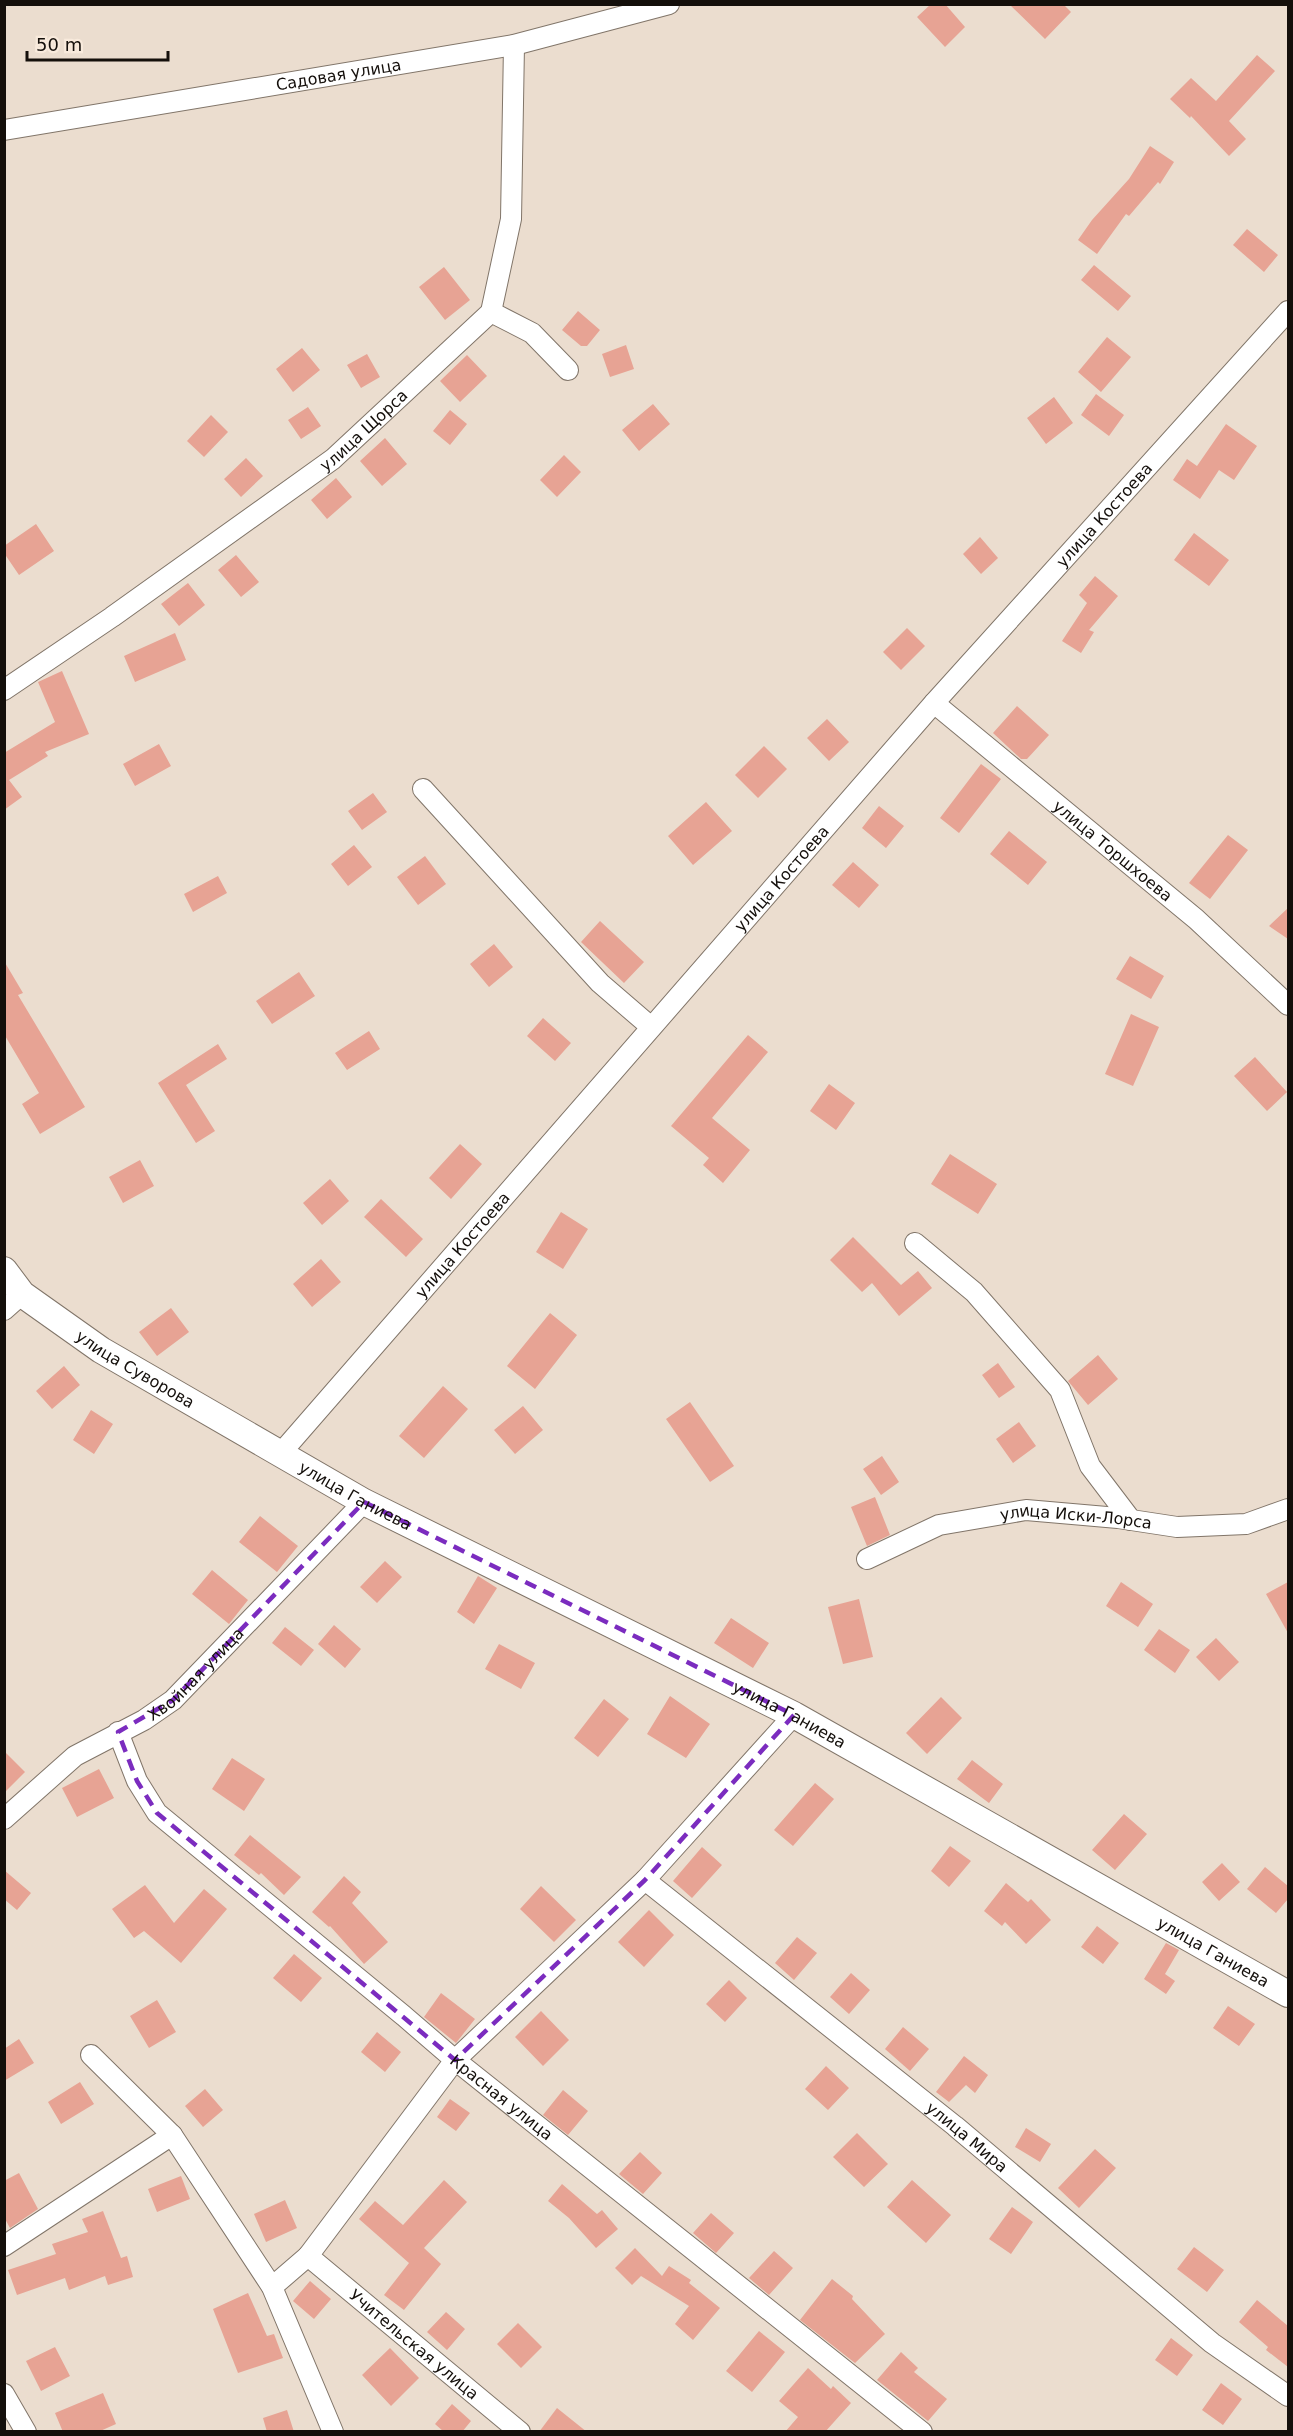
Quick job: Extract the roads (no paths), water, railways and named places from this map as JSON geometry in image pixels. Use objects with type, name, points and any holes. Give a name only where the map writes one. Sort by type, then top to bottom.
[{"type":"main road","name":"улица Суворова","points":[[4,1270],[14,1302],[281,1453]]},
{"type":"main road","name":"улица Ганиева","points":[[281,1453],[364,1502],[794,1715],[1288,1994]]},
{"type":"street","name":"Садовая улица","points":[[4,130],[514,45],[669,4]]},
{"type":"street","points":[[514,45],[512,219],[491,312],[532,333],[568,370]]},
{"type":"street","name":"улица Костоева","points":[[281,1453],[934,704],[1288,311]]},
{"type":"street","name":"улица Щорса","points":[[4,690],[112,617],[333,459],[491,312]]},
{"type":"street","name":"улица Торшхоева","points":[[934,704],[1196,919],[1288,1005]]},
{"type":"street","points":[[423,789],[600,983],[651,1027]]},
{"type":"street","points":[[915,1243],[974,1292],[1060,1390],[1090,1466],[1131,1520]]},
{"type":"street","name":"Хвойная улица","points":[[4,1819],[75,1756],[144,1720],[172,1700],[364,1502]]},
{"type":"street","name":"улица Иски-Лорса","points":[[867,1559],[939,1525],[1026,1509],[1177,1527],[1246,1524],[1288,1509]]},
{"type":"street","points":[[272,2287],[308,2256],[455,2060],[645,1880],[794,1715]]},
{"type":"street","name":"Красная улица","points":[[118,1732],[137,1781],[158,1813],[455,2060],[922,2432]]},
{"type":"street","name":"улица Мира","points":[[645,1880],[955,2126],[1212,2343],[1288,2396]]},
{"type":"street","points":[[91,2055],[172,2134],[272,2287],[333,2432]]},
{"type":"street","points":[[4,2246],[172,2134]]},
{"type":"street","name":"Учительская улица","points":[[308,2256],[520,2432]]},
{"type":"street","points":[[4,2394],[26,2432]]}]
